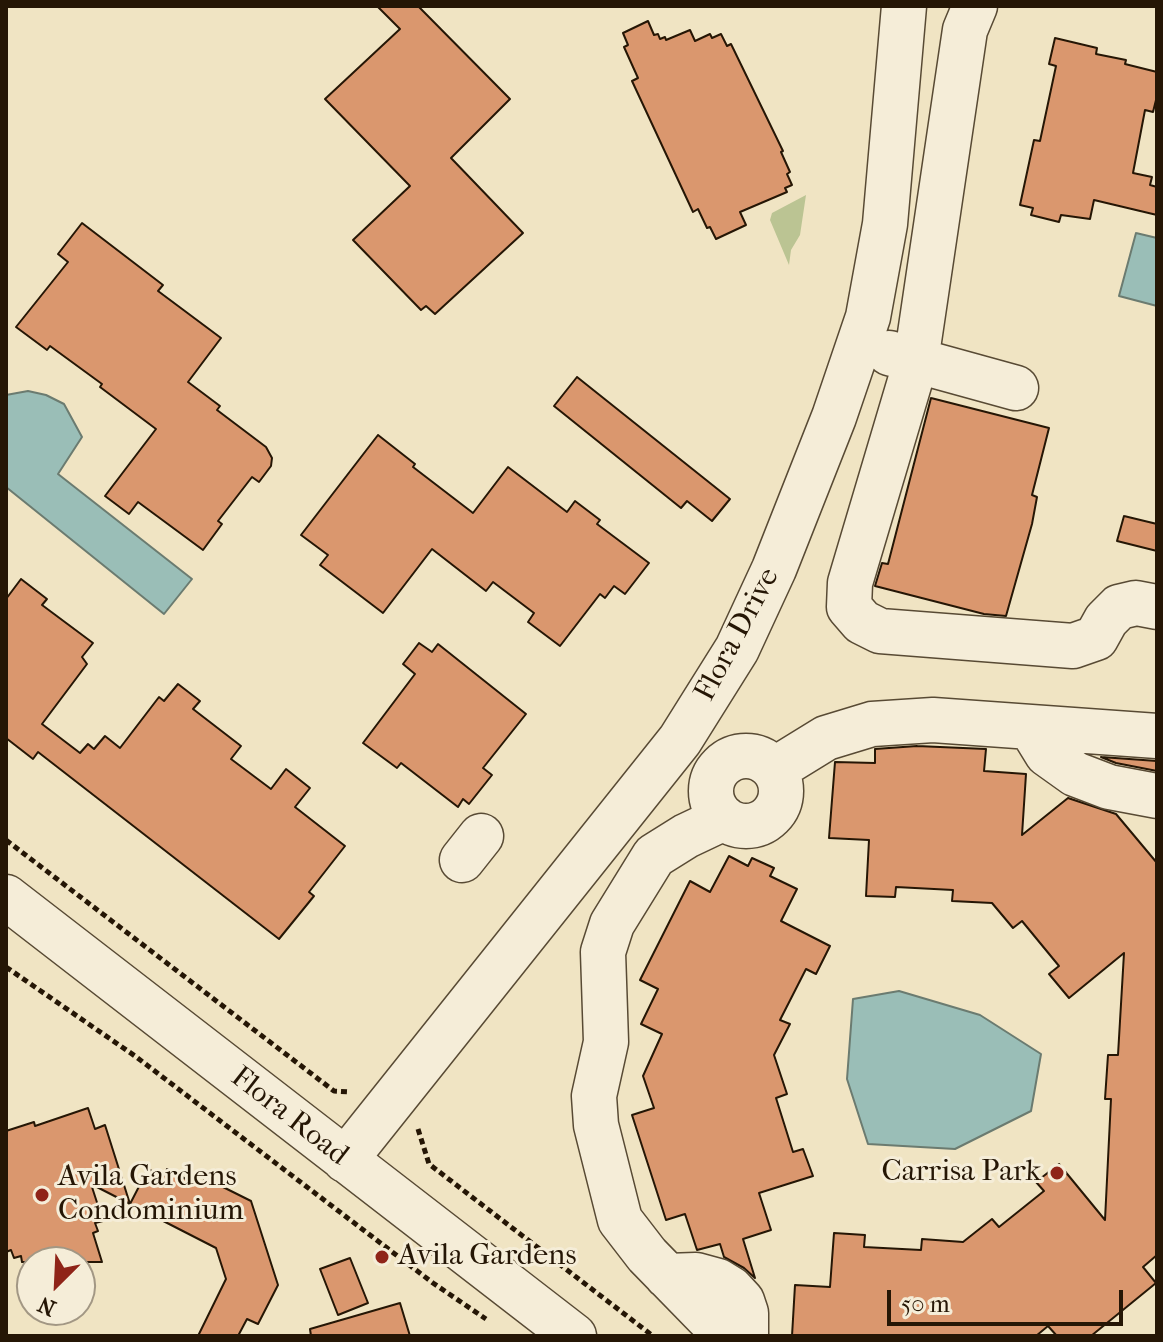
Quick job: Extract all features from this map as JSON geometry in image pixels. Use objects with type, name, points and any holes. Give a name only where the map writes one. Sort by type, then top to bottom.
[{"type":"street","name":"Flora Drive","points":[[345,1160],[680,740],[737,649],[774,569],[859,346],[872,296],[885,224],[904,6]]},
{"type":"street","points":[[975,6],[965,30],[916,361],[850,583],[849,607],[862,622],[880,631],[1073,646],[1096,638],[1106,620],[1119,607],[1136,603],[1157,607]]},
{"type":"street","points":[[872,296],[924,310]]},
{"type":"street","points":[[859,346],[1016,388]]},
{"type":"street","points":[[774,770],[826,738],[872,724],[933,720],[1157,736]]},
{"type":"street","points":[[1031,728],[1047,754],[1075,774],[1109,787],[1157,796]]},
{"type":"street","points":[[680,740],[719,769]]},
{"type":"street","points":[[746,756],[761,760],[774,770],[780,783],[780,797],[775,810],[765,821],[751,826],[737,825],[724,818],[715,808],[711,794],[712,781],[719,769],[731,759],[746,756]]},
{"type":"street","points":[[724,818],[654,856],[612,924],[603,952],[606,1042],[594,1096],[596,1125],[620,1220],[632,1238],[726,1336]]},
{"type":"street","name":"Flora Road","points":[[6,897],[574,1336]]},
{"type":"street","points":[[667,1276],[696,1275],[718,1281],[731,1289],[742,1301],[746,1313],[746,1336]]},
{"type":"path","points":[[6,840],[334,1091],[365,1094],[419,1130],[429,1164],[653,1336]]},
{"type":"path","points":[[6,967],[135,1056],[433,1283],[498,1327]]},
{"type":"green space","points":[[806,195],[800,235],[791,250],[789,265],[770,220],[772,213]]},
{"type":"water","points":[[1136,233],[1157,238],[1157,306],[1119,296]]},
{"type":"water","points":[[28,391],[64,404],[82,437],[58,474],[192,579],[164,614],[6,487],[6,395]]},
{"type":"water","points":[[899,991],[980,1015],[1041,1054],[1031,1111],[955,1149],[868,1144],[847,1079],[853,999]]},
{"type":"building","points":[[377,6],[418,6],[510,99],[451,158],[523,233],[435,314],[426,306],[421,310],[353,240],[410,186],[325,99],[400,29]]},
{"type":"building","points":[[648,21],[654,35],[658,34],[660,39],[665,37],[666,40],[690,30],[695,41],[710,34],[712,38],[721,34],[727,46],[731,44],[783,151],[790,172],[787,174],[792,185],[785,188],[787,192],[740,212],[746,225],[716,239],[698,209],[693,212],[632,81],[638,78],[624,47],[628,45],[623,33]]},
{"type":"building","points":[[1055,38],[1097,48],[1096,54],[1126,60],[1125,64],[1157,72],[1157,96],[1153,112],[1145,110],[1133,173],[1152,177],[1150,185],[1157,187],[1157,215],[1094,200],[1090,219],[1061,215],[1059,222],[1031,215],[1033,208],[1020,205],[1034,140],[1040,141],[1056,66],[1049,64]]},
{"type":"building","points":[[82,223],[163,285],[158,291],[221,338],[188,382],[220,406],[217,410],[266,447],[272,458],[271,466],[259,482],[252,477],[218,521],[222,524],[203,550],[138,502],[129,514],[105,496],[156,429],[50,346],[47,350],[16,327],[68,262],[58,254]]},
{"type":"building","points":[[577,377],[730,499],[712,521],[687,501],[681,508],[554,406]]},
{"type":"building","points":[[931,398],[1049,428],[1032,495],[1037,497],[1032,524],[1006,616],[984,614],[875,586],[882,563],[888,564]]},
{"type":"building","points":[[378,435],[415,464],[413,467],[473,513],[508,467],[567,512],[575,501],[600,520],[597,524],[649,563],[625,594],[614,586],[605,598],[600,594],[560,646],[528,622],[534,613],[493,582],[486,591],[432,549],[383,613],[320,565],[328,555],[301,535]]},
{"type":"building","points":[[1124,516],[1157,524],[1157,551],[1117,541]]},
{"type":"building","points":[[21,579],[47,599],[42,605],[93,643],[82,657],[87,664],[42,724],[80,753],[88,744],[94,749],[105,736],[120,748],[159,697],[164,701],[178,684],[200,701],[193,709],[241,746],[231,759],[271,789],[286,769],[310,788],[295,807],[345,846],[309,892],[314,896],[279,939],[38,752],[33,759],[6,738],[6,599]]},
{"type":"building","points":[[419,643],[432,652],[438,644],[526,714],[483,768],[492,775],[469,804],[463,799],[458,807],[401,763],[397,768],[363,743],[415,674],[403,664]]},
{"type":"building","points":[[917,746],[986,749],[984,771],[1026,774],[1022,835],[1068,798],[1116,814],[1157,863],[1157,1255],[1143,1267],[1156,1283],[1091,1336],[1057,1336],[1048,1326],[1036,1336],[792,1336],[795,1285],[830,1287],[834,1233],[865,1235],[864,1247],[921,1250],[922,1239],[963,1242],[992,1219],[999,1227],[1044,1191],[1036,1182],[1059,1164],[1105,1220],[1111,1099],[1105,1099],[1108,1055],[1118,1055],[1124,953],[1069,998],[1049,974],[1059,966],[1022,921],[1013,928],[992,903],[952,901],[953,890],[896,887],[895,897],[866,896],[869,840],[829,838],[835,762],[875,763],[875,749]]},
{"type":"building","points":[[1101,757],[1157,761],[1157,771],[1116,763]]},
{"type":"building","points":[[729,856],[748,866],[752,858],[774,868],[770,876],[797,889],[781,921],[830,946],[816,974],[806,969],[780,1020],[790,1024],[774,1055],[787,1094],[776,1098],[793,1152],[803,1149],[813,1176],[759,1193],[771,1230],[743,1239],[755,1278],[724,1257],[720,1244],[697,1250],[685,1214],[666,1220],[632,1115],[654,1108],[643,1076],[662,1034],[641,1024],[658,989],[640,980],[690,881],[710,892]]},
{"type":"building","name":"Avila Gardens Condominium","points":[[88,1108],[95,1129],[105,1125],[130,1204],[91,1184],[103,1221],[95,1223],[98,1231],[93,1233],[102,1262],[96,1262],[96,1246],[16,1246],[14,1258],[11,1250],[6,1252],[6,1131],[34,1122],[35,1126]]},
{"type":"building","points":[[148,1169],[163,1177],[167,1169],[201,1187],[205,1178],[251,1201],[278,1285],[258,1324],[247,1319],[238,1336],[198,1336],[226,1279],[216,1248],[130,1204]]},
{"type":"building","points":[[350,1258],[368,1303],[338,1315],[320,1269]]},
{"type":"building","points":[[400,1303],[410,1336],[311,1336],[310,1329]]},
{"type":"place","name":"Carrisa Park","points":[[1057,1173]]},
{"type":"place","name":"Avila Gardens Condominium","points":[[42,1195]]},
{"type":"place","name":"Avila Gardens","points":[[382,1257]]}]
